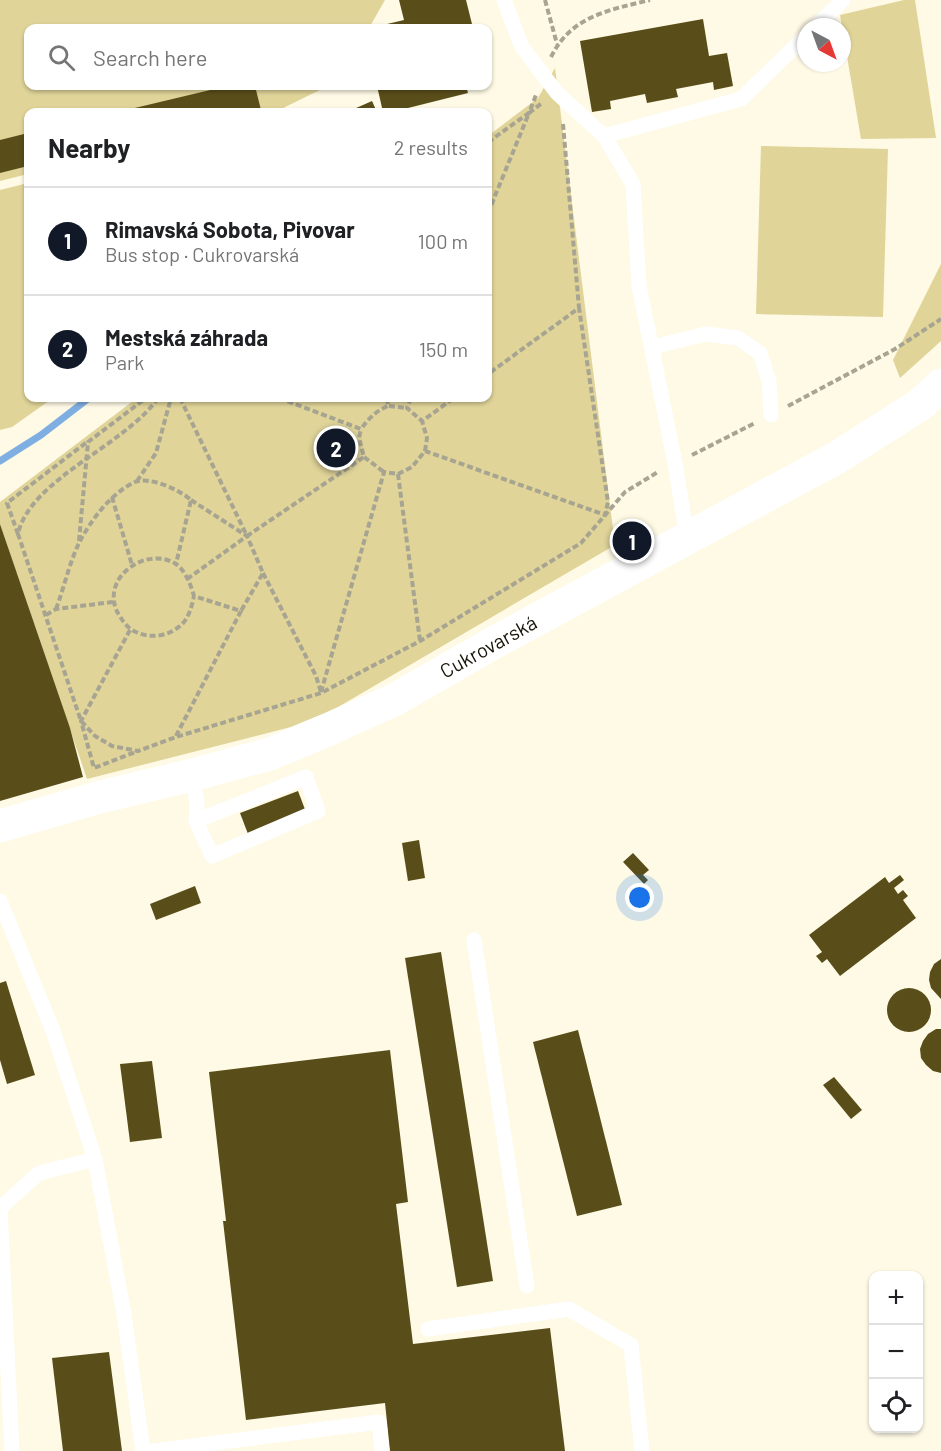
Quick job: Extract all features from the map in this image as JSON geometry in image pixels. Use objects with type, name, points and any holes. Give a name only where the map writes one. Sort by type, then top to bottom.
[{"type":"main road","name":"Cukrovarská","points":[[0,826],[100,797],[270,754],[394,700],[687,537],[836,458],[921,404],[941,385]]},
{"type":"lane","points":[[504,0],[522,47],[557,93],[604,136],[633,184],[639,286],[653,347],[687,537]]},
{"type":"lane","points":[[824,18],[843,0]]},
{"type":"lane","points":[[604,136],[741,99],[797,45]]},
{"type":"lane","points":[[653,347],[706,334],[738,338],[760,353],[769,381],[771,415]]},
{"type":"lane","points":[[192,775],[197,803],[196,821],[212,856],[318,811],[306,777],[196,821]]},
{"type":"lane","points":[[0,901],[53,1031],[95,1159],[124,1314],[143,1451]]},
{"type":"lane","points":[[474,940],[527,1286]]},
{"type":"lane","points":[[12,1451],[0,1208],[39,1173],[95,1159]]},
{"type":"lane","points":[[428,1329],[569,1309],[631,1345],[642,1451]]},
{"type":"lane","points":[[153,1451],[379,1422],[382,1451]]},
{"type":"path","points":[[545,0],[557,45]]},
{"type":"path","points":[[492,203],[557,45],[575,26],[589,18],[650,0]]},
{"type":"path","points":[[492,139],[557,93],[562,121],[579,308],[608,502],[605,515]]},
{"type":"path","points":[[492,371],[579,308]]},
{"type":"path","points":[[141,402],[7,503],[81,721],[94,768],[176,737],[321,693],[420,641],[581,543],[625,492],[645,479],[810,396],[895,349],[941,319]]},
{"type":"path","points":[[18,534],[21,522],[32,504],[51,486],[130,426],[154,402]]},
{"type":"path","points":[[56,609],[79,543],[112,497],[137,481],[156,453],[170,402]]},
{"type":"path","points":[[182,402],[263,573],[316,676],[321,693]]},
{"type":"path","points":[[290,402],[362,429]]},
{"type":"path","points":[[388,402],[388,406]]},
{"type":"path","points":[[407,408],[409,402]]},
{"type":"path","points":[[422,421],[448,402]]},
{"type":"path","points":[[388,406],[407,408],[422,421],[427,438],[426,451],[412,467],[398,474],[384,472],[364,457],[358,438],[362,429],[379,410],[388,406]]},
{"type":"path","points":[[79,543],[88,442]]},
{"type":"path","points":[[426,451],[605,515]]},
{"type":"path","points":[[187,579],[364,457]]},
{"type":"path","points":[[321,693],[384,472]]},
{"type":"path","points":[[398,474],[420,641]]},
{"type":"path","points":[[137,481],[161,484],[181,491],[191,500],[247,536]]},
{"type":"path","points":[[112,497],[132,565]]},
{"type":"path","points":[[176,564],[191,500]]},
{"type":"path","points":[[153,559],[176,564],[187,579],[194,596],[189,615],[175,630],[165,635],[141,635],[130,630],[118,615],[113,602],[120,576],[132,565],[142,560],[153,559]]},
{"type":"path","points":[[176,737],[263,573]]},
{"type":"path","points":[[194,596],[241,611]]},
{"type":"path","points":[[46,615],[56,609],[113,602]]},
{"type":"path","points":[[81,721],[130,630]]},
{"type":"path","points":[[81,721],[94,736],[112,746],[138,751]]},
{"type":"shaded area","points":[[0,0],[385,0],[371,24],[24,24],[24,90],[320,90],[283,108],[24,108],[24,175],[0,181]]},
{"type":"shaded area","points":[[904,0],[915,0],[936,138],[861,139],[850,72],[851,18],[841,18],[840,15]]},
{"type":"shaded area","points":[[555,68],[615,545],[333,710],[291,727],[87,779],[0,524],[0,502],[132,402],[492,402],[492,133],[538,98]]},
{"type":"shaded area","points":[[761,146],[888,149],[883,317],[756,314]]},
{"type":"shaded area","points":[[24,184],[24,402],[47,402],[12,427],[0,430],[0,190]]},
{"type":"shaded area","points":[[941,264],[941,341],[900,378],[893,360]]},
{"type":"building","points":[[399,0],[466,0],[472,24],[387,24],[404,20]]},
{"type":"building","points":[[703,19],[709,56],[727,53],[733,86],[714,90],[713,82],[676,89],[678,97],[647,103],[645,94],[610,101],[611,109],[592,112],[580,41]]},
{"type":"building","points":[[210,90],[256,90],[260,108],[135,108]]},
{"type":"building","points":[[378,90],[467,90],[468,93],[408,108],[382,108]]},
{"type":"building","points":[[372,101],[375,108],[356,108]]},
{"type":"building","points":[[24,134],[24,167],[0,173],[0,140]]},
{"type":"building","points":[[0,524],[70,728],[83,777],[0,801]]},
{"type":"building","points":[[298,791],[306,812],[248,834],[240,813]]},
{"type":"building","points":[[419,840],[425,878],[408,881],[402,843]]},
{"type":"building","points":[[633,853],[649,870],[643,875],[648,880],[644,884],[623,862]]},
{"type":"building","points":[[900,875],[904,880],[894,888],[898,894],[903,890],[908,896],[903,900],[916,918],[840,976],[827,959],[822,963],[816,956],[822,952],[809,935],[885,877],[889,883]]},
{"type":"building","points":[[195,886],[201,903],[156,920],[150,904]]},
{"type":"building","points":[[441,952],[493,1281],[457,1287],[405,958]]},
{"type":"building","points":[[941,959],[941,999],[931,988],[929,980],[934,964]]},
{"type":"building","points":[[6,981],[35,1075],[7,1084],[0,1060],[0,983]]},
{"type":"building","points":[[909,988],[925,994],[931,1010],[925,1026],[909,1032],[893,1026],[887,1010],[893,994]]},
{"type":"building","points":[[936,1029],[941,1029],[941,1073],[933,1071],[921,1058],[920,1049],[923,1041]]},
{"type":"building","points":[[578,1030],[622,1205],[577,1216],[533,1042]]},
{"type":"building","points":[[390,1050],[408,1202],[396,1204],[413,1344],[550,1328],[565,1451],[390,1451],[385,1403],[246,1420],[223,1221],[226,1221],[209,1072]]},
{"type":"building","points":[[152,1061],[162,1138],[130,1142],[120,1064]]},
{"type":"building","points":[[834,1077],[862,1110],[851,1119],[823,1085]]},
{"type":"building","points":[[109,1352],[122,1451],[63,1451],[52,1358]]},
{"type":"waterway","points":[[0,461],[41,435],[84,402]]},
{"type":"place","name":"Mestská záhrada","points":[[336,448]]},
{"type":"place","name":"Rimavská Sobota, Pivovar","points":[[632,541]]}]
